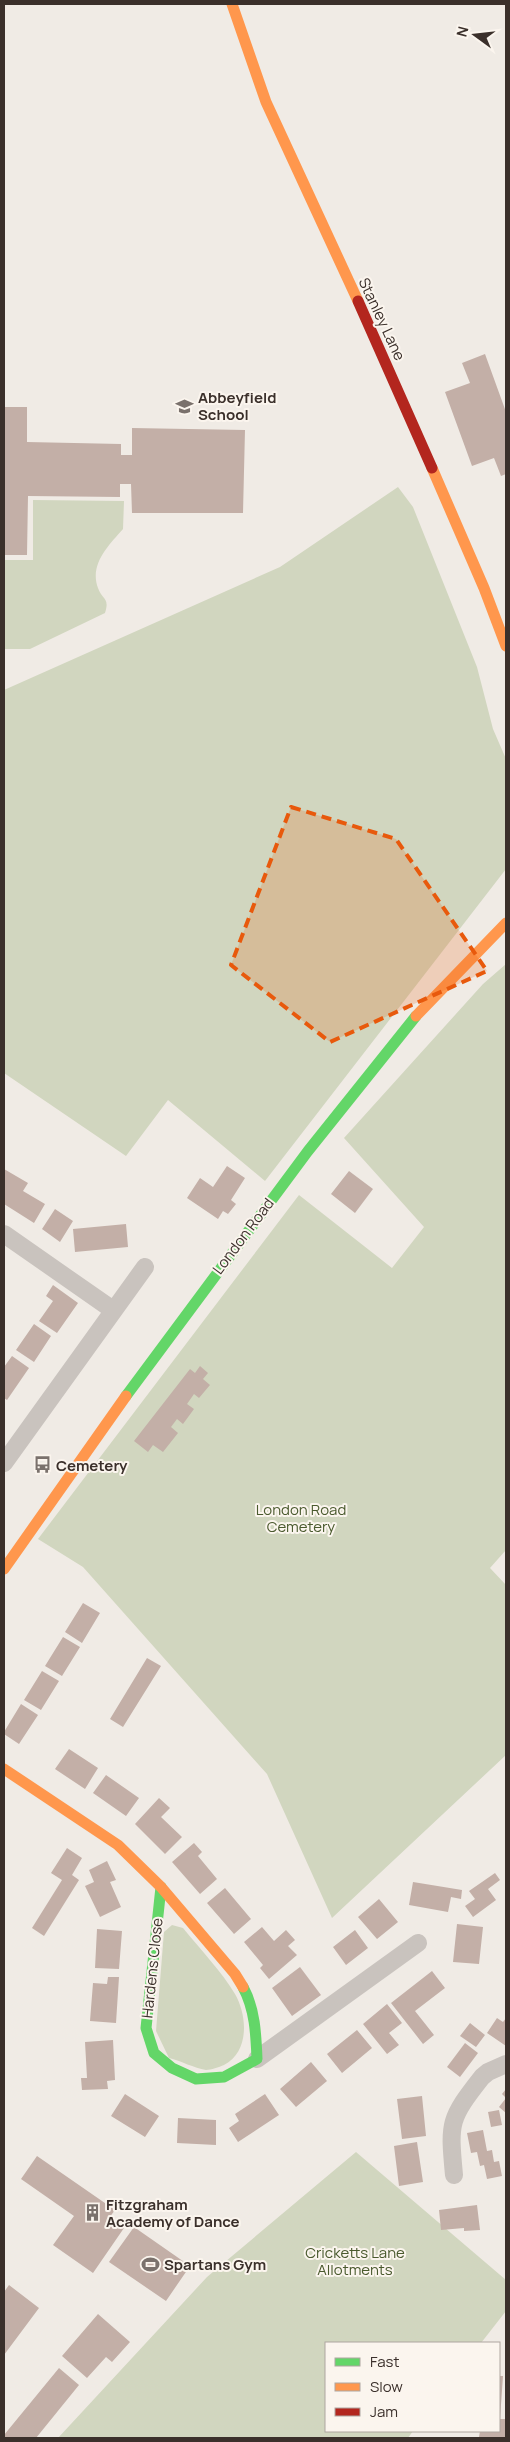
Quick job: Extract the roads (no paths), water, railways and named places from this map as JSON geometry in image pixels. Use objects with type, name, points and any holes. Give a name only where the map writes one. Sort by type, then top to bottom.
[{"type":"street","name":"Stanley Lane","points":[[232,4],[266,102],[384,357],[482,582],[506,646]]},
{"type":"street","name":"London Road","points":[[4,1569],[145,1367],[325,1127],[414,1019],[474,952],[506,923]]},
{"type":"street","points":[[4,1234],[113,1310]]},
{"type":"street","points":[[4,1463],[145,1267]]},
{"type":"street","name":"Hardens Close","points":[[4,1769],[118,1845],[161,1887],[235,1974],[250,2000],[256,2033],[257,2059]]},
{"type":"street","name":"Hardens Close","points":[[161,1887],[146,2028],[154,2053],[172,2068],[196,2079],[224,2078],[257,2059],[418,1943]]},
{"type":"street","points":[[454,2175],[451,2136],[454,2117],[482,2078],[488,2072],[506,2064]]},
{"type":"place","name":"Abbeyfield School","points":[[184,406]]},
{"type":"place","name":"Cemetery","points":[[42,1465]]},
{"type":"place","name":"Fitzgraham Academy of Dance","points":[[92,2213]]},
{"type":"place","name":"Spartans Gym","points":[[150,2264]]},
{"type":"park label","name":"London Road Cemetery","points":[[301,1518]]},
{"type":"park label","name":"Cricketts Lane Allotments","points":[[355,2260]]}]
